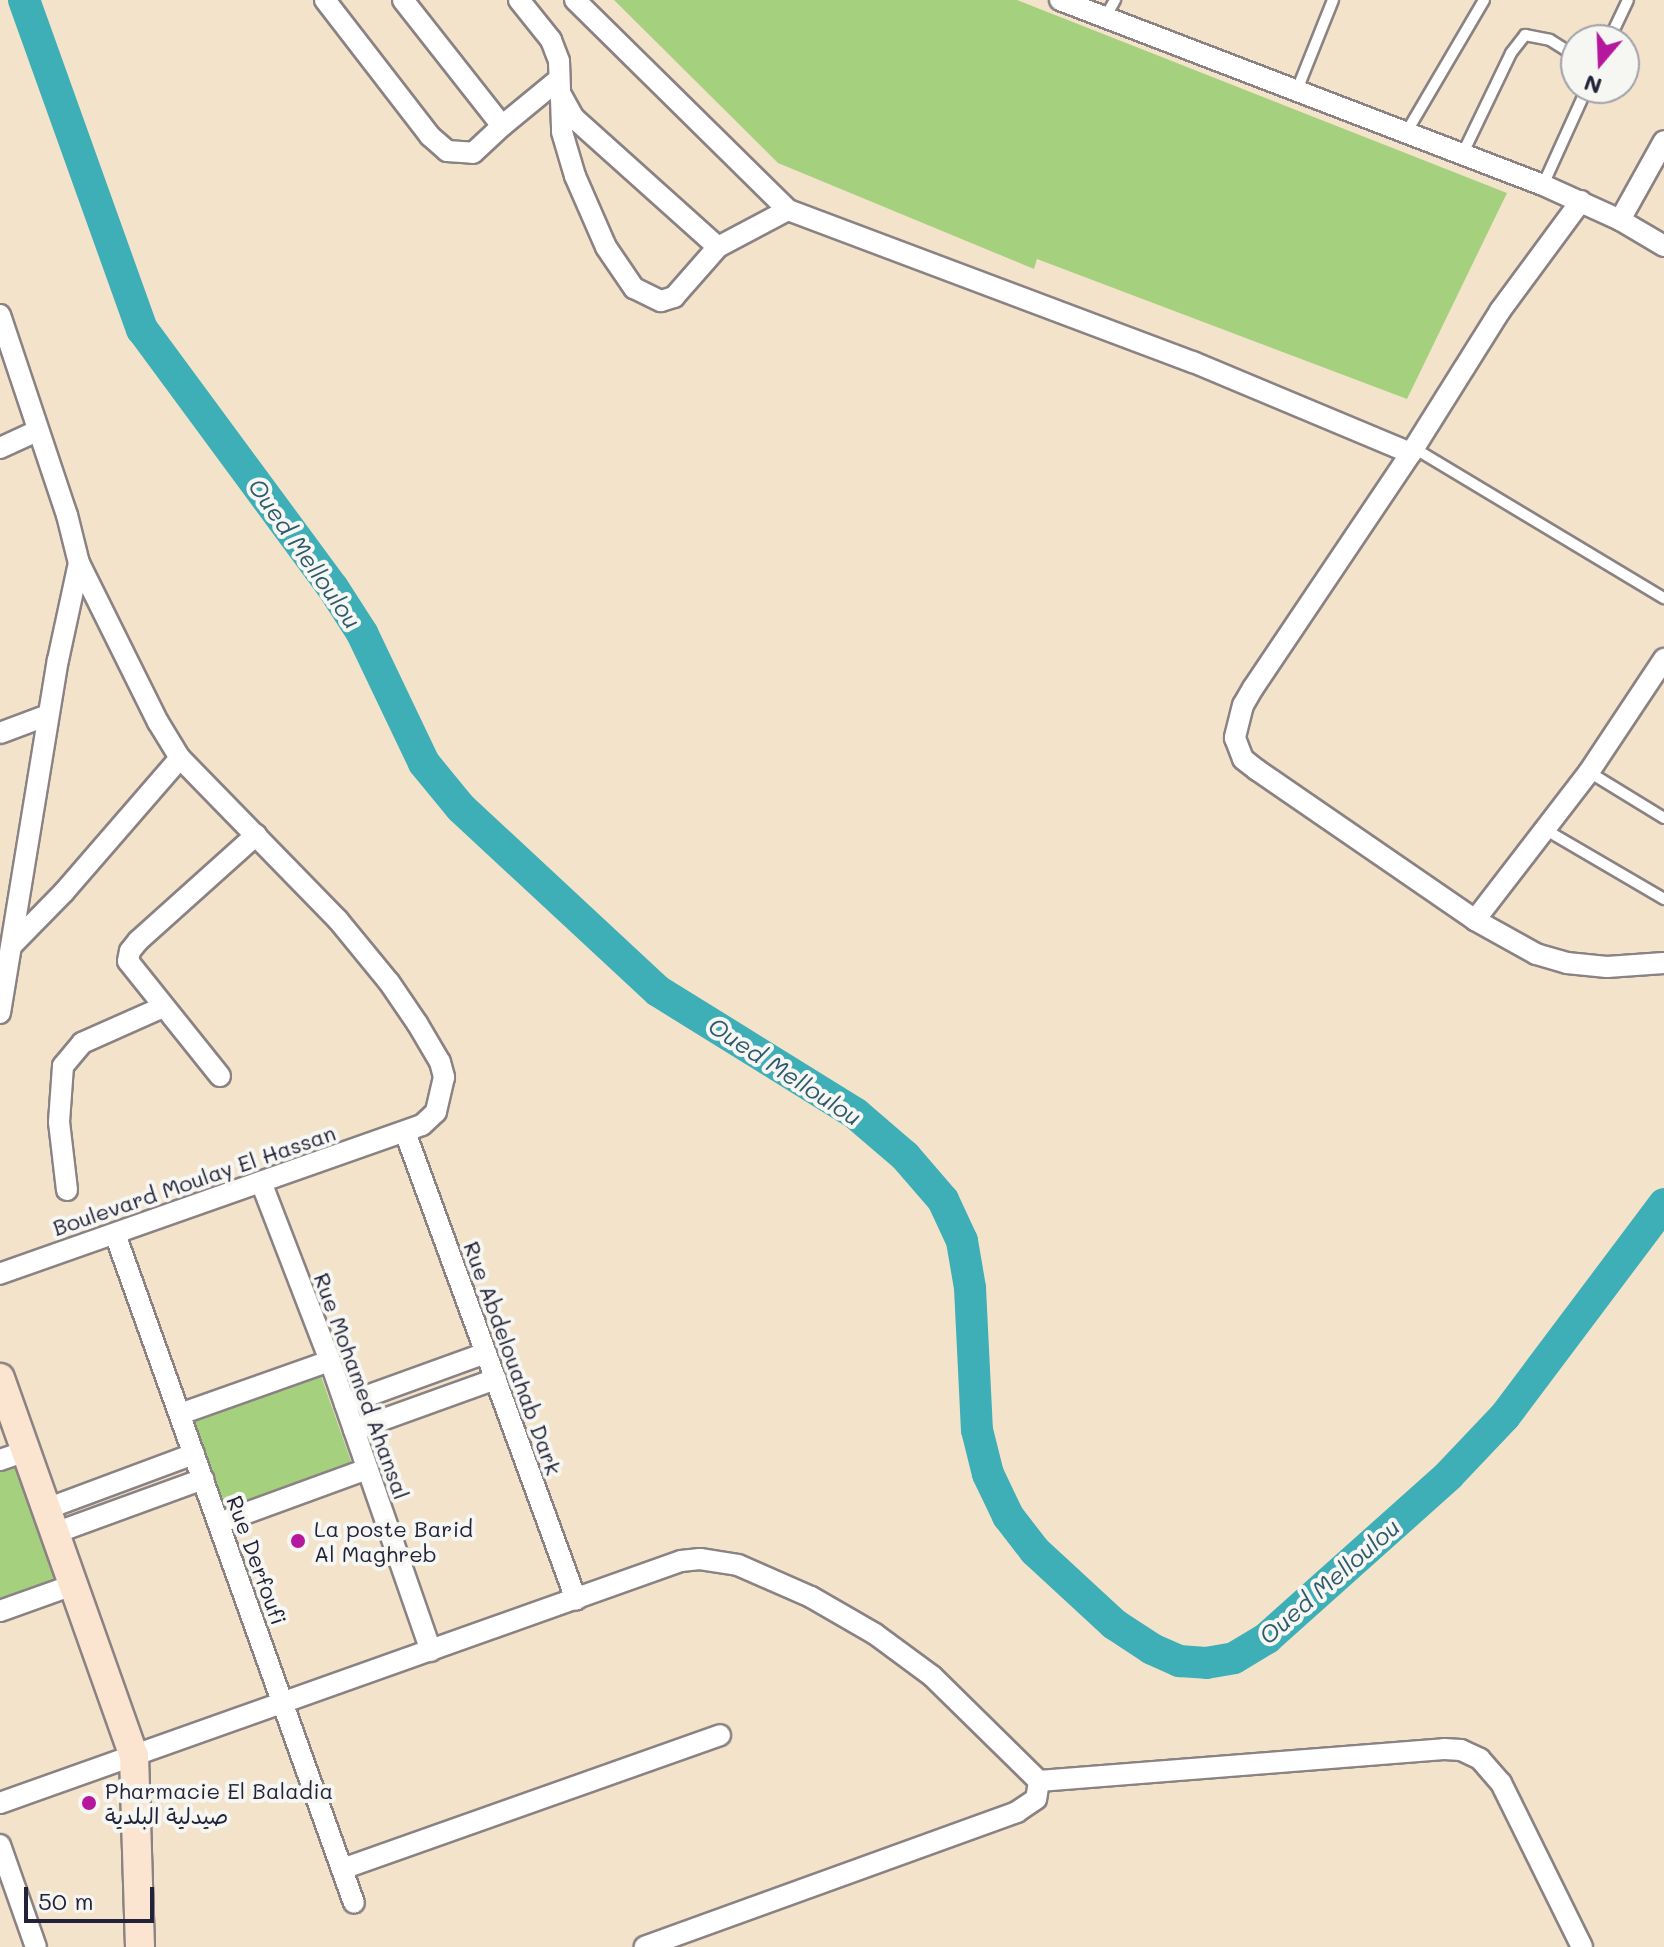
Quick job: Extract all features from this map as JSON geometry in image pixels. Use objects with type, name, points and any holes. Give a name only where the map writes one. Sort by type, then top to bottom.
[{"type":"main road","points":[[0,1378],[13,1455],[51,1521],[134,1756],[140,1947]]},
{"type":"street","points":[[325,0],[430,136],[447,151],[473,153],[502,126],[560,86]]},
{"type":"street","points":[[403,0],[502,126]]},
{"type":"street","points":[[575,0],[788,210],[1193,362],[1412,451]]},
{"type":"street","points":[[1060,0],[1110,9],[1297,90],[1543,185],[1620,220],[1664,246]]},
{"type":"street","points":[[521,1],[551,40],[559,61],[562,132],[575,176],[606,247],[634,288],[661,301],[674,297],[718,247],[788,210]]},
{"type":"street","points":[[560,86],[574,118],[718,247]]},
{"type":"street","points":[[1620,220],[1662,150]]},
{"type":"street","points":[[1581,201],[1500,311],[1412,451],[1253,688],[1243,705],[1235,738],[1243,759],[1257,770],[1475,920],[1536,954],[1567,963],[1607,967],[1664,963]]},
{"type":"street","points":[[0,315],[67,515],[79,563],[136,684],[180,758],[256,835],[130,951],[128,961],[220,1076]]},
{"type":"street","points":[[0,448],[37,431]]},
{"type":"street","points":[[0,1013],[48,715],[79,563]]},
{"type":"street","points":[[1475,920],[1589,772],[1664,659]]},
{"type":"street","points":[[0,733],[48,715]]},
{"type":"street","points":[[12,945],[64,892],[180,758]]},
{"type":"street","name":"Boulevard Moulay El Hassan","points":[[0,1274],[405,1132],[422,1125],[436,1112],[442,1095],[440,1062],[389,982],[338,920],[256,835]]},
{"type":"street","points":[[67,1190],[59,1122],[63,1066],[82,1043],[163,1007]]},
{"type":"street","name":"Rue Abdelouahab Dark","points":[[405,1132],[576,1600]]},
{"type":"street","name":"Rue Mohamed Ahansal","points":[[261,1182],[330,1361],[431,1651]]},
{"type":"street","name":"Rue Derfoufi","points":[[115,1234],[354,1903]]},
{"type":"street","points":[[345,1404],[486,1353]]},
{"type":"street","points":[[180,1414],[330,1361]]},
{"type":"street","points":[[354,1430],[496,1379]]},
{"type":"street","points":[[51,1521],[194,1454]]},
{"type":"street","points":[[219,1523],[367,1469]]},
{"type":"street","points":[[51,1521],[203,1479]]},
{"type":"street","points":[[0,1803],[681,1561],[700,1559],[738,1565],[811,1597],[915,1662],[1039,1781],[1461,1750],[1480,1759],[1501,1783],[1582,1947]]},
{"type":"street","points":[[0,1611],[73,1585]]},
{"type":"street","points":[[342,1869],[720,1735]]},
{"type":"street","points":[[645,1947],[1017,1812],[1036,1799],[1039,1781]]},
{"type":"street","points":[[0,1845],[36,1947]]},
{"type":"lane","points":[[1297,90],[1333,0]]},
{"type":"lane","points":[[1406,134],[1484,0]]},
{"type":"lane","points":[[1617,24],[1628,0]]},
{"type":"lane","points":[[1462,155],[1511,53],[1525,35],[1550,40],[1560,46]]},
{"type":"lane","points":[[1543,185],[1580,104]]},
{"type":"lane","points":[[1412,451],[1664,598]]},
{"type":"lane","points":[[1589,772],[1664,818]]},
{"type":"lane","points":[[1546,830],[1664,899]]},
{"type":"green space","points":[[614,0],[1017,0],[1507,193],[1407,399],[1037,259],[1034,269],[778,163]]},
{"type":"green space","points":[[321,1376],[352,1464],[225,1509],[194,1421]]},
{"type":"green space","points":[[15,1466],[55,1579],[0,1598],[0,1471]]},
{"type":"waterway","name":"Oued Melloulou","points":[[24,0],[142,329],[333,588],[362,633],[424,763],[461,808],[658,991],[856,1114],[905,1156],[943,1200],[962,1241],[970,1288],[977,1430],[988,1474],[1008,1516],[1035,1551],[1114,1624],[1152,1649],[1179,1661],[1206,1663],[1234,1658],[1267,1638],[1449,1475],[1505,1416],[1664,1204]]},
{"type":"place","name":"La poste Barid Al Maghreb","points":[[298,1541]]},
{"type":"place","name":"Pharmacie El Baladia صيدلية البلدية","points":[[89,1803]]}]
